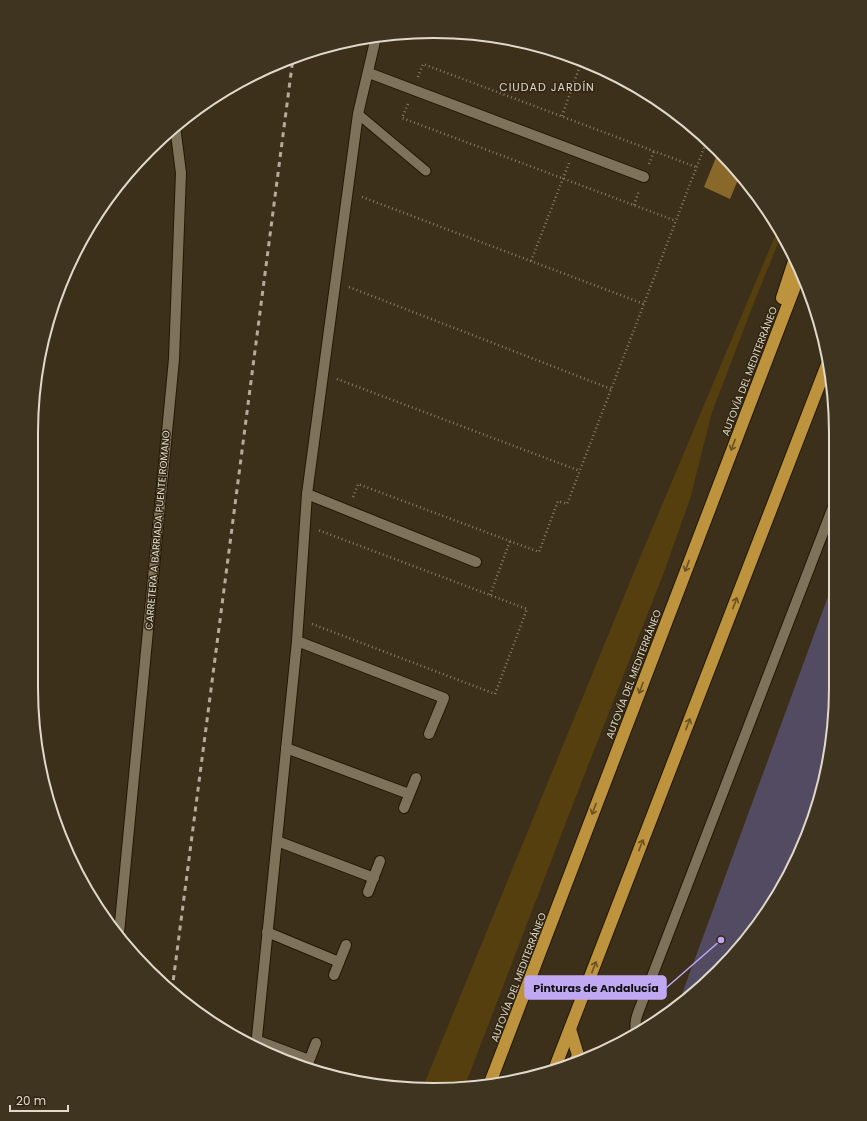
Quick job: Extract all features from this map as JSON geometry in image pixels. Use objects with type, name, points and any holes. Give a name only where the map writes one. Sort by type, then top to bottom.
[{"type":"highway","points":[[747,408],[792,268]]},
{"type":"highway","name":"AUTOVÍA DEL MEDITERRÁNEO","points":[[492,1079],[747,408],[798,280]]},
{"type":"highway","points":[[557,1063],[824,372]]},
{"type":"highway","points":[[570,1029],[578,1056]]},
{"type":"street","points":[[256,1041],[297,641],[307,494],[358,114],[369,73],[375,42]]},
{"type":"street","points":[[369,73],[644,177]]},
{"type":"street","name":"CARRETERA A BARRIADA PUENTE ROMANO","points":[[120,927],[174,359],[181,173],[176,134]]},
{"type":"street","points":[[307,494],[476,562]]},
{"type":"street","points":[[635,1027],[636,1016],[640,1005],[829,528]]},
{"type":"street","points":[[297,641],[444,698],[429,734]]},
{"type":"street","points":[[286,748],[409,794]]},
{"type":"street","points":[[404,808],[416,778]]},
{"type":"street","points":[[277,841],[374,878]]},
{"type":"street","points":[[368,892],[380,861]]},
{"type":"street","points":[[267,932],[339,962]]},
{"type":"street","points":[[334,975],[346,945]]},
{"type":"street","points":[[308,1063],[316,1043]]},
{"type":"lane","points":[[358,114],[426,171]]},
{"type":"path","points":[[562,116],[580,66]]},
{"type":"path","points":[[346,496],[353,498],[358,484],[538,552],[558,501],[567,504],[705,146]]},
{"type":"path","points":[[531,261],[573,150]]},
{"type":"path","points":[[348,192],[644,304]]},
{"type":"path","points":[[336,282],[611,389]]},
{"type":"path","points":[[324,373],[580,472]]},
{"type":"path","points":[[298,619],[495,694],[527,609],[304,525]]},
{"type":"path","points":[[490,595],[510,541]]},
{"type":"shaded area","points":[[716,157],[737,181],[730,199],[704,187]]},
{"type":"shaded area","points":[[775,235],[779,241],[712,412],[690,499],[664,572],[467,1081],[425,1083],[639,560]]},
{"type":"building","points":[[829,594],[829,688],[826,739],[816,790],[808,815],[788,862],[762,907],[731,948],[713,967],[682,995]]},
{"type":"railway","points":[[173,985],[292,64]]},
{"type":"place","name":"Pinturas de Andalucía","points":[[721,940]]},
{"type":"district","name":"CIUDAD JARDÍN","points":[[547,87]]}]
